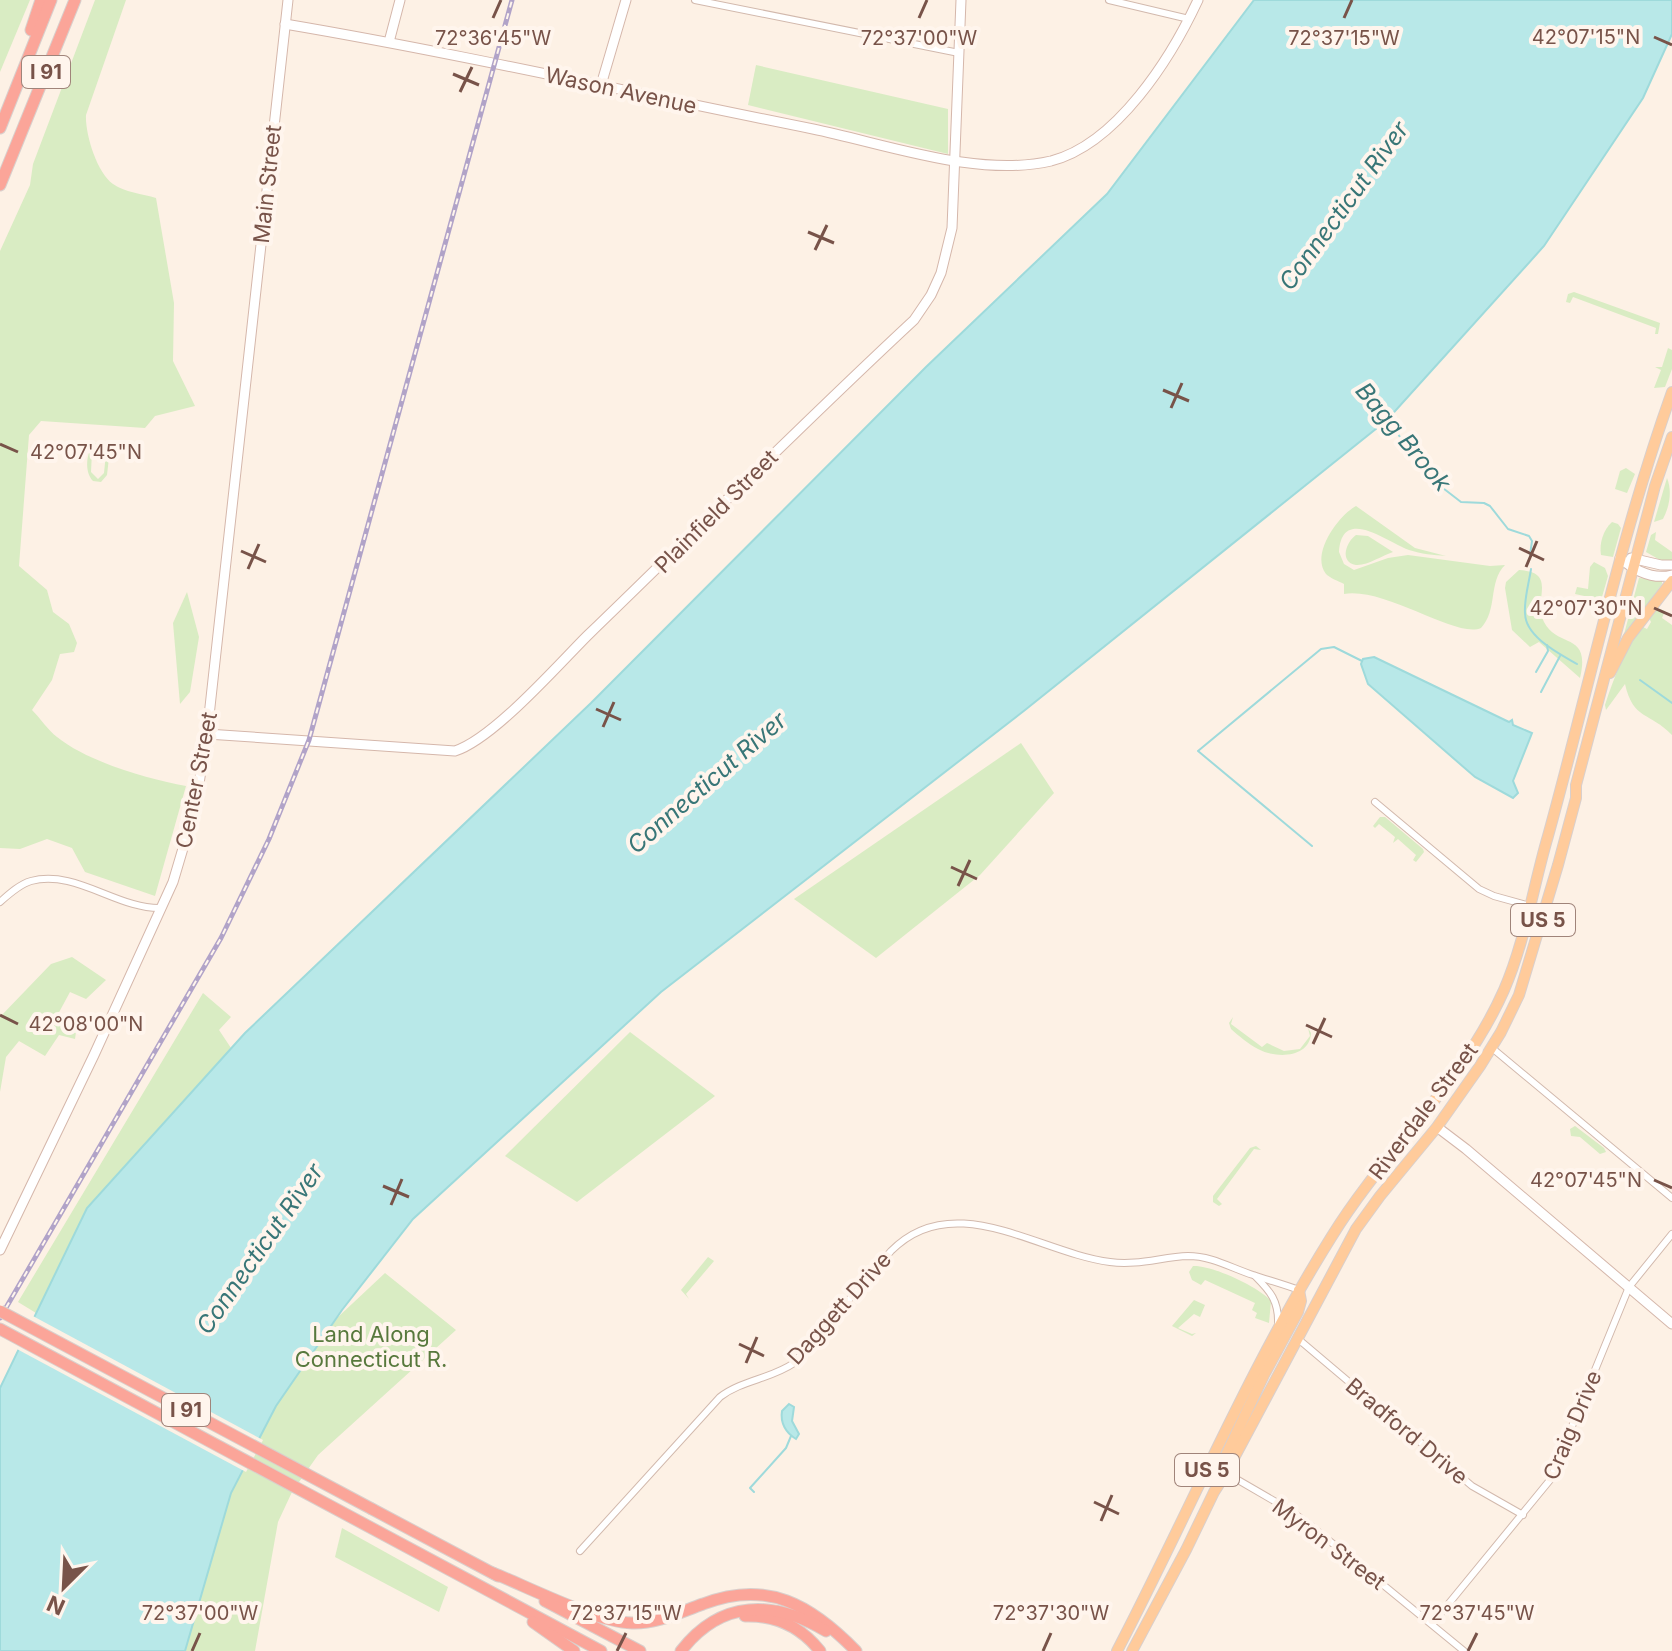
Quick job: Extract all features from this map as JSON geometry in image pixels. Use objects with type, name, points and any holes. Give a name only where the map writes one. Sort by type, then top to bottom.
[{"type":"highway","points":[[0,127],[41,0]]},
{"type":"highway","name":"I 91","points":[[0,127],[51,0]]},
{"type":"highway","name":"I 91","points":[[0,185],[75,0]]},
{"type":"highway","points":[[0,192],[17,143]]},
{"type":"highway","name":"I 91","points":[[0,1311],[640,1651]]},
{"type":"highway","name":"I 91","points":[[0,1329],[601,1651]]},
{"type":"highway","points":[[493,1573],[602,1617],[628,1623],[657,1620],[725,1596],[767,1595],[813,1613],[855,1651]]},
{"type":"highway","points":[[490,1591],[574,1651]]},
{"type":"highway","points":[[681,1651],[699,1632],[717,1620],[737,1611],[772,1609],[812,1623],[855,1651]]},
{"type":"highway","points":[[699,1632],[731,1618],[764,1617],[798,1629],[820,1651]]},
{"type":"main road","name":"Riverdale Street","points":[[1117,1651],[1299,1290],[1356,1201],[1450,1082],[1492,1015],[1509,975],[1530,906],[1620,558],[1672,392]]},
{"type":"main road","name":"Riverdale Street","points":[[1132,1651],[1326,1283],[1372,1207],[1437,1127],[1492,1048],[1513,1009],[1551,892],[1655,486],[1672,437]]},
{"type":"main road","points":[[1600,693],[1628,638],[1672,578]]},
{"type":"main road","points":[[1551,892],[1551,870],[1566,809],[1560,803],[1555,809]]},
{"type":"main road","points":[[1424,1113],[1437,1127]]},
{"type":"main road","points":[[1416,1124],[1437,1127]]},
{"type":"main road","points":[[1214,1492],[1220,1468],[1298,1312],[1301,1301],[1299,1290],[1326,1283]]},
{"type":"street","name":"Main Street","points":[[247,369],[288,0]]},
{"type":"street","points":[[389,42],[400,0]]},
{"type":"street","points":[[601,85],[626,0]]},
{"type":"street","points":[[695,0],[959,53]]},
{"type":"street","name":"Plainfield Street","points":[[207,734],[455,751],[480,739],[914,320],[941,273],[952,228],[961,0]]},
{"type":"street","points":[[1109,0],[1189,19]]},
{"type":"street","name":"Wason Avenue","points":[[285,24],[601,85],[956,161],[1017,165],[1053,160],[1093,142],[1110,128],[1170,50],[1198,0]]},
{"type":"street","name":"Center Street","points":[[0,1250],[162,908],[192,823],[207,734],[247,369]]},
{"type":"street","points":[[1620,558],[1672,565]]},
{"type":"street","points":[[1620,558],[1634,570],[1672,578]]},
{"type":"street","points":[[1375,802],[1479,889],[1530,906]]},
{"type":"street","points":[[0,902],[22,885],[44,879],[65,881],[146,909],[162,908]]},
{"type":"street","points":[[1492,1048],[1672,1198]]},
{"type":"street","points":[[1437,1127],[1672,1324]]},
{"type":"street","name":"Daggett Drive","points":[[580,1551],[720,1397],[794,1363],[891,1251],[920,1231],[941,1224],[970,1223],[1103,1261],[1134,1264],[1176,1257],[1199,1257],[1299,1290]]},
{"type":"street","name":"Craig Drive","points":[[1432,1624],[1523,1515],[1556,1470],[1629,1287],[1672,1234]]},
{"type":"street","points":[[1255,1276],[1273,1293],[1278,1328]]},
{"type":"street","name":"Bradford Drive","points":[[1297,1338],[1472,1486],[1523,1515]]},
{"type":"street","name":"Myron Street","points":[[1226,1473],[1294,1513],[1464,1651]]},
{"type":"green space","points":[[0,0],[30,0],[0,72]]},
{"type":"green space","points":[[95,0],[126,0],[86,115],[90,142],[107,179],[117,187],[156,198],[174,303],[173,361],[195,406],[155,416],[145,428],[41,421],[29,435],[19,566],[47,590],[53,612],[69,624],[77,643],[74,652],[60,654],[52,680],[32,710],[57,737],[101,762],[186,786],[155,896],[85,872],[72,848],[47,839],[20,849],[0,848],[0,251],[30,185],[33,164]]},
{"type":"green space","points":[[756,65],[948,109],[948,154],[748,105]]},
{"type":"green space","points":[[1574,292],[1660,323],[1658,334],[1655,334],[1656,328],[1573,297],[1570,303],[1566,302],[1568,294]]},
{"type":"green space","points":[[1668,348],[1672,350],[1672,369],[1665,387],[1654,388],[1661,370],[1655,367],[1662,367]]},
{"type":"green space","points":[[95,443],[103,443],[110,449],[107,475],[101,482],[93,481],[88,472],[87,462]],"holes":[[[97,446],[104,448],[104,473],[98,479],[91,472],[92,452]]]},
{"type":"green space","points":[[1626,468],[1635,474],[1627,493],[1615,489],[1620,471]]},
{"type":"green space","points":[[1667,478],[1670,493],[1667,509],[1663,519],[1654,522]]},
{"type":"green space","points":[[1356,506],[1415,548],[1446,556],[1409,550],[1357,529],[1348,531],[1342,538],[1339,552],[1344,564],[1354,570],[1388,558],[1408,555],[1490,566],[1505,565],[1496,579],[1490,613],[1481,628],[1455,626],[1380,598],[1344,594],[1344,584],[1326,574],[1322,556],[1335,526]]},
{"type":"green space","points":[[1612,522],[1621,528],[1613,557],[1601,555],[1604,533]]},
{"type":"green space","points":[[1656,532],[1655,540],[1672,552],[1672,560],[1660,560],[1646,552],[1651,535]]},
{"type":"green space","points":[[1356,535],[1368,536],[1393,552],[1365,564],[1351,563],[1347,560],[1346,552],[1349,542]]},
{"type":"green space","points":[[1594,562],[1605,568],[1608,576],[1602,597],[1591,603],[1589,597],[1575,594],[1577,587],[1588,589],[1590,567]]},
{"type":"green space","points":[[1519,570],[1538,576],[1542,588],[1541,614],[1544,622],[1581,653],[1580,678],[1539,642],[1530,647],[1512,630],[1505,588],[1506,582]]},
{"type":"green space","points":[[1639,578],[1662,580],[1662,584],[1623,638]]},
{"type":"green space","points":[[187,592],[199,637],[190,692],[180,704],[173,623]]},
{"type":"green space","points":[[1657,608],[1665,611],[1662,618],[1672,625],[1672,735],[1638,710],[1628,696],[1625,684],[1606,710],[1605,705],[1630,645],[1641,626],[1647,629],[1651,622],[1649,618]]},
{"type":"green space","points":[[1021,743],[1054,793],[980,875],[876,958],[794,899]]},
{"type":"green space","points":[[1380,817],[1385,817],[1423,849],[1416,862],[1413,860],[1416,855],[1398,839],[1393,843],[1395,837],[1379,824],[1375,828],[1373,826]]},
{"type":"green space","points":[[72,957],[106,980],[86,999],[70,992],[57,1016],[77,1025],[75,1039],[59,1035],[45,1056],[19,1041],[6,1057],[0,1092],[0,1017],[51,964]]},
{"type":"green space","points":[[203,993],[231,1017],[219,1030],[231,1048],[87,1208],[36,1313],[18,1302]]},
{"type":"green space","points":[[1233,1017],[1231,1024],[1262,1047],[1267,1043],[1284,1051],[1300,1049],[1310,1036],[1308,1028],[1311,1033],[1309,1041],[1299,1052],[1291,1054],[1265,1052],[1231,1029],[1229,1023]]},
{"type":"green space","points":[[630,1032],[715,1096],[577,1202],[505,1156]]},
{"type":"green space","points":[[1575,1126],[1606,1152],[1600,1154],[1580,1137],[1571,1136],[1570,1129]]},
{"type":"green space","points":[[1256,1146],[1261,1150],[1254,1149],[1217,1199],[1222,1204],[1219,1206],[1213,1202],[1213,1196],[1250,1148]]},
{"type":"green space","points":[[708,1257],[714,1261],[686,1294],[689,1299],[681,1290]]},
{"type":"green space","points":[[1193,1266],[1223,1273],[1265,1295],[1271,1301],[1269,1323],[1255,1318],[1257,1313],[1252,1310],[1255,1303],[1205,1280],[1201,1285],[1192,1280],[1189,1272]]},
{"type":"green space","name":"Land Along Connecticut R.","points":[[385,1273],[456,1330],[318,1455],[292,1492],[278,1522],[255,1651],[173,1651],[200,1502],[276,1406],[337,1318]]},
{"type":"green space","points":[[1194,1300],[1205,1305],[1200,1317],[1194,1314],[1178,1328],[1196,1333],[1192,1336],[1172,1326]]},
{"type":"green space","points":[[342,1528],[448,1587],[439,1612],[335,1557]]},
{"type":"water","name":"Connecticut River","points":[[1254,0],[1672,0],[1672,34],[1643,98],[1544,246],[1387,420],[1025,710],[661,992],[413,1219],[342,1310],[276,1406],[231,1493],[185,1651],[0,1651],[0,1388],[87,1208],[245,1033],[591,703],[926,367],[1107,194]]},
{"type":"water","points":[[1374,657],[1509,722],[1512,720],[1513,725],[1532,733],[1513,781],[1518,793],[1513,798],[1475,777],[1368,684],[1361,664],[1363,659]]},
{"type":"water","points":[[789,1404],[794,1407],[792,1421],[799,1434],[796,1439],[787,1431],[782,1420],[782,1411]]},
{"type":"pier","points":[[31,1315],[263,1440],[246,1472],[15,1348]]},
{"type":"waterway","name":"Bagg Brook","points":[[1389,419],[1406,447],[1425,462],[1439,485],[1461,502],[1490,506],[1508,529],[1529,536],[1532,541],[1530,555]]},
{"type":"waterway","name":"Bagg Brook","points":[[1531,569],[1525,602],[1527,622],[1545,644],[1577,664]]},
{"type":"waterway","points":[[1536,672],[1548,651],[1547,645]]},
{"type":"waterway","points":[[1312,846],[1198,751],[1321,649],[1334,647],[1362,661]]},
{"type":"waterway","points":[[1541,692],[1560,656]]},
{"type":"waterway","name":"Bagg Brook","points":[[1640,680],[1672,703]]},
{"type":"waterway","points":[[754,1492],[750,1488],[786,1448],[791,1436]]},
{"type":"railway","points":[[0,1318],[221,938],[269,839],[309,740],[512,0]]}]
